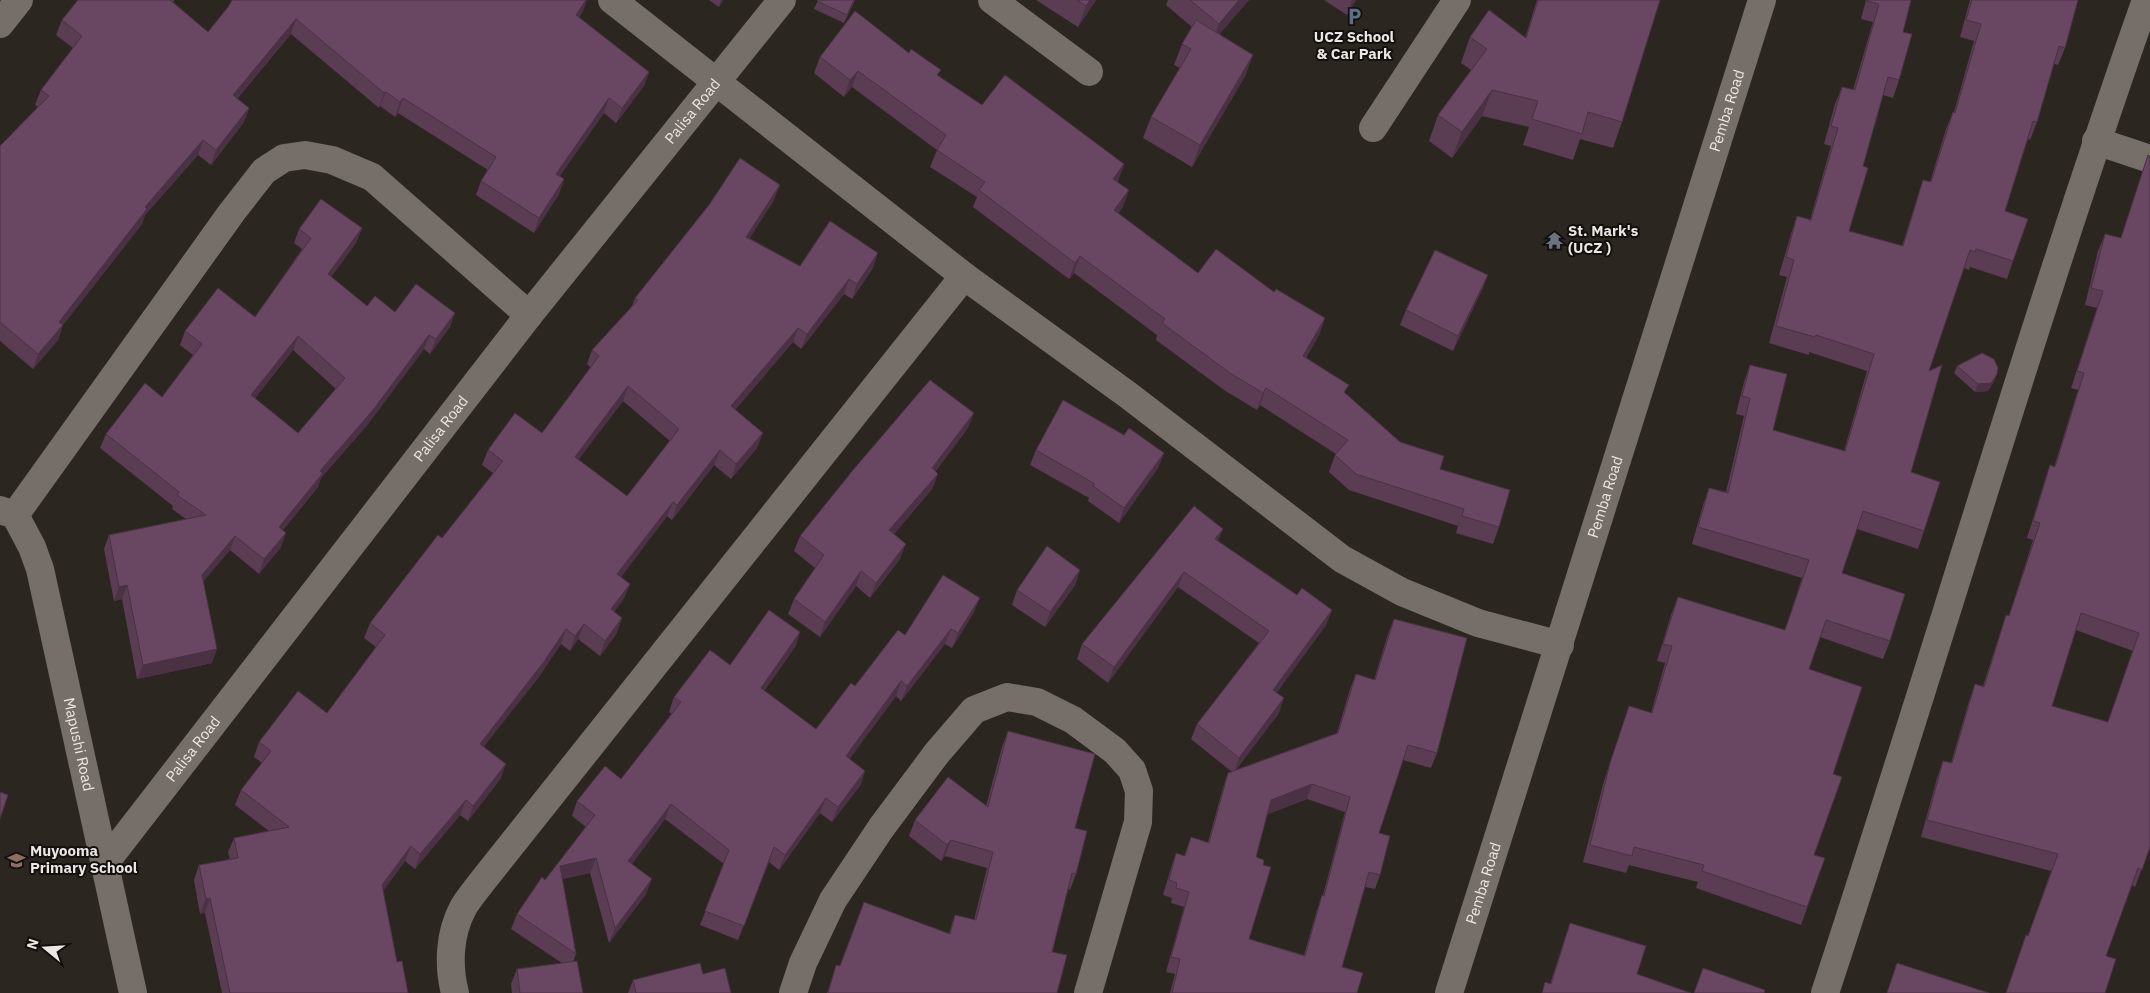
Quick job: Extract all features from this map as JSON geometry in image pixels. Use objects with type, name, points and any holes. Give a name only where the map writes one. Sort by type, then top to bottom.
[{"type":"street","points":[[0,24],[19,0]]},
{"type":"street","points":[[612,0],[964,276],[1128,395],[1342,559],[1402,592],[1478,623],[1560,645]]},
{"type":"street","name":"Palisa Road","points":[[105,863],[529,315],[782,0]]},
{"type":"street","points":[[992,0],[1089,72]]},
{"type":"street","points":[[1373,128],[1457,0]]},
{"type":"street","name":"Pemba Road","points":[[1449,993],[1762,0]]},
{"type":"street","points":[[1825,993],[1885,810],[2096,141],[2146,0]]},
{"type":"street","points":[[2096,141],[2150,159]]},
{"type":"street","points":[[7,512],[264,171],[284,158],[305,155],[332,160],[372,178],[529,315]]},
{"type":"street","points":[[455,993],[451,978],[450,954],[462,909],[964,276]]},
{"type":"street","name":"Mapushi Road","points":[[7,512],[32,547],[40,569],[133,993]]},
{"type":"street","points":[[793,993],[803,963],[833,900],[881,828],[937,753],[974,710],[1007,696],[1037,702],[1080,726],[1115,751],[1132,770],[1139,791],[1138,822],[1088,993]]},
{"type":"building","points":[[78,0],[170,0],[208,32],[232,0],[586,0],[576,15],[649,72],[622,108],[609,98],[556,174],[564,179],[539,218],[481,181],[496,157],[403,98],[400,102],[386,92],[384,93],[296,19],[233,95],[249,108],[216,150],[203,140],[145,207],[147,209],[59,322],[63,325],[38,354],[0,322],[0,146],[49,96],[41,90],[82,36],[62,20]]},
{"type":"building","points":[[818,0],[854,0],[847,15]]},
{"type":"building","points":[[1077,0],[1090,0],[1086,6]]},
{"type":"building","points":[[1190,0],[1239,0],[1219,24]]},
{"type":"building","points":[[1538,0],[1660,0],[1622,122],[1588,112],[1582,134],[1532,119],[1538,101],[1492,90],[1462,132],[1438,115],[1487,49],[1470,37],[1489,10],[1526,38]]},
{"type":"building","points":[[1868,0],[1911,0],[1903,32],[1912,34],[1899,80],[1888,77],[1863,166],[1868,168],[1849,231],[1903,246],[1923,180],[1931,182],[1953,112],[1955,113],[1981,24],[1966,20],[1972,0],[2078,0],[2065,48],[2059,46],[2037,122],[2033,121],[2005,211],[2028,219],[2013,261],[1976,249],[1975,252],[1970,250],[1929,371],[1942,365],[1911,472],[1940,482],[1924,531],[1863,511],[1842,573],[1905,594],[1890,641],[1826,620],[1809,669],[1862,687],[1833,774],[1842,777],[1814,855],[1825,858],[1807,907],[1702,871],[1704,865],[1634,847],[1632,856],[1590,845],[1610,763],[1629,706],[1652,713],[1672,646],[1663,644],[1678,597],[1785,630],[1809,560],[1698,527],[1709,488],[1728,493],[1750,398],[1742,396],[1750,365],[1787,374],[1773,430],[1845,451],[1874,354],[1816,335],[1815,337],[1776,326],[1794,260],[1786,257],[1797,216],[1811,220],[1838,128],[1831,126],[1842,87],[1855,90],[1879,4]]},
{"type":"building","points":[[855,11],[909,53],[911,49],[941,70],[937,75],[982,105],[1005,75],[1124,164],[1113,179],[1129,190],[1114,210],[1198,273],[1216,249],[1274,292],[1276,289],[1325,318],[1303,356],[1349,385],[1344,392],[1400,442],[1444,456],[1440,469],[1510,490],[1499,527],[1462,516],[1464,509],[1356,474],[1335,455],[1348,440],[1266,388],[1263,393],[1230,373],[1162,323],[1165,319],[1080,256],[1075,263],[979,190],[985,182],[937,150],[946,135],[858,71],[850,80],[820,57]]},
{"type":"building","points":[[1196,20],[1253,55],[1200,145],[1151,117],[1191,49],[1182,44]]},
{"type":"building","points":[[2148,155],[2150,156],[2150,847],[2142,870],[2138,868],[2106,956],[2116,959],[2105,993],[2006,993],[2026,935],[2028,936],[2058,854],[1927,820],[1943,761],[1952,763],[1975,684],[1984,687],[2006,615],[2009,616],[2040,523],[2033,521],[2050,465],[2055,467],[2084,373],[2077,371],[2103,291],[2091,288],[2105,234],[2121,238]],"holes":[[[2081,613],[2139,633],[2108,722],[2052,706]]]},
{"type":"building","points":[[740,158],[780,185],[746,237],[800,266],[830,221],[878,253],[857,284],[849,279],[807,334],[798,328],[731,406],[763,433],[736,464],[720,450],[677,505],[673,502],[617,574],[630,584],[611,609],[622,618],[605,641],[584,624],[575,636],[566,629],[543,663],[480,744],[506,764],[473,806],[466,800],[420,854],[411,846],[382,885],[397,962],[402,961],[408,993],[230,993],[210,898],[206,899],[199,865],[238,858],[234,838],[289,827],[241,790],[271,751],[259,742],[298,691],[327,713],[385,635],[370,623],[438,535],[442,538],[503,461],[488,450],[515,413],[542,433],[599,356],[592,350],[638,300],[635,298],[709,205]],"holes":[[[628,386],[679,429],[627,496],[575,457]]]},
{"type":"building","points":[[321,199],[362,228],[328,274],[367,306],[375,296],[395,312],[416,284],[455,313],[436,339],[429,335],[373,410],[320,471],[323,473],[279,527],[286,533],[264,559],[235,536],[202,575],[217,649],[143,665],[127,585],[119,587],[109,535],[206,515],[177,495],[179,492],[106,434],[145,383],[162,397],[202,344],[185,331],[218,288],[255,317],[311,238],[299,229]],"holes":[[[298,336],[345,378],[298,433],[251,395]]]},
{"type":"building","points":[[1435,250],[1488,275],[1458,336],[1406,310]]},
{"type":"building","points":[[1982,353],[1994,359],[1998,368],[1997,374],[1991,383],[1978,384],[1957,366]]},
{"type":"building","points":[[930,380],[974,413],[932,468],[938,474],[889,530],[906,544],[876,583],[861,571],[825,622],[794,599],[824,555],[800,536],[853,470]]},
{"type":"building","points":[[1063,400],[1124,435],[1129,428],[1164,453],[1124,508],[1093,486],[1095,484],[1036,450]]},
{"type":"building","points":[[1194,506],[1223,529],[1215,539],[1297,595],[1302,588],[1332,610],[1273,690],[1284,698],[1239,758],[1197,724],[1269,631],[1184,572],[1114,667],[1082,644]]},
{"type":"building","points":[[1047,546],[1080,570],[1050,612],[1017,590]]},
{"type":"building","points":[[943,575],[980,598],[958,633],[951,629],[907,686],[901,681],[846,756],[865,771],[838,807],[826,798],[785,855],[774,847],[744,926],[705,911],[729,850],[671,804],[628,861],[652,879],[615,928],[596,858],[560,866],[576,954],[517,914],[542,877],[545,880],[595,815],[577,801],[605,766],[621,779],[681,702],[674,697],[710,650],[730,665],[769,610],[800,632],[761,688],[816,729],[851,683],[855,686],[898,630],[905,635]]},
{"type":"building","points":[[1394,619],[1467,638],[1437,753],[1408,745],[1379,833],[1390,836],[1380,875],[1369,872],[1342,967],[1363,973],[1357,993],[1172,993],[1180,959],[1171,957],[1189,892],[1176,888],[1177,883],[1169,880],[1176,853],[1185,856],[1191,837],[1209,843],[1228,773],[1338,733],[1356,674],[1375,680]],"holes":[[[1312,784],[1350,797],[1324,896],[1322,895],[1305,956],[1249,939],[1271,867],[1263,865],[1264,860],[1256,857],[1271,800]]]},
{"type":"building","points":[[1008,731],[1095,754],[1075,828],[1087,831],[1076,874],[1072,873],[1052,952],[1067,955],[1057,993],[828,993],[836,965],[840,966],[864,902],[950,934],[955,915],[976,920],[993,852],[951,840],[947,845],[915,820],[948,777],[988,807]]},
{"type":"building","points":[[0,792],[8,795],[0,819]]},
{"type":"building","points":[[1570,923],[1646,946],[1637,974],[1691,993],[1542,993],[1545,982],[1551,984]]},
{"type":"building","points":[[577,961],[583,993],[520,993],[517,969]]},
{"type":"building","points":[[700,963],[703,974],[725,968],[731,993],[636,993],[633,980]]},
{"type":"building","points":[[1897,963],[1989,993],[1887,993]]},
{"type":"building","points":[[1703,968],[1765,990],[1764,993],[1694,993]]},
{"type":"place","name":"UCZ School & Car Park","points":[[1354,16]]},
{"type":"place","name":"St. Mark's (UCZ )","points":[[1554,240]]},
{"type":"place","name":"Muyooma Primary School","points":[[16,860]]}]
